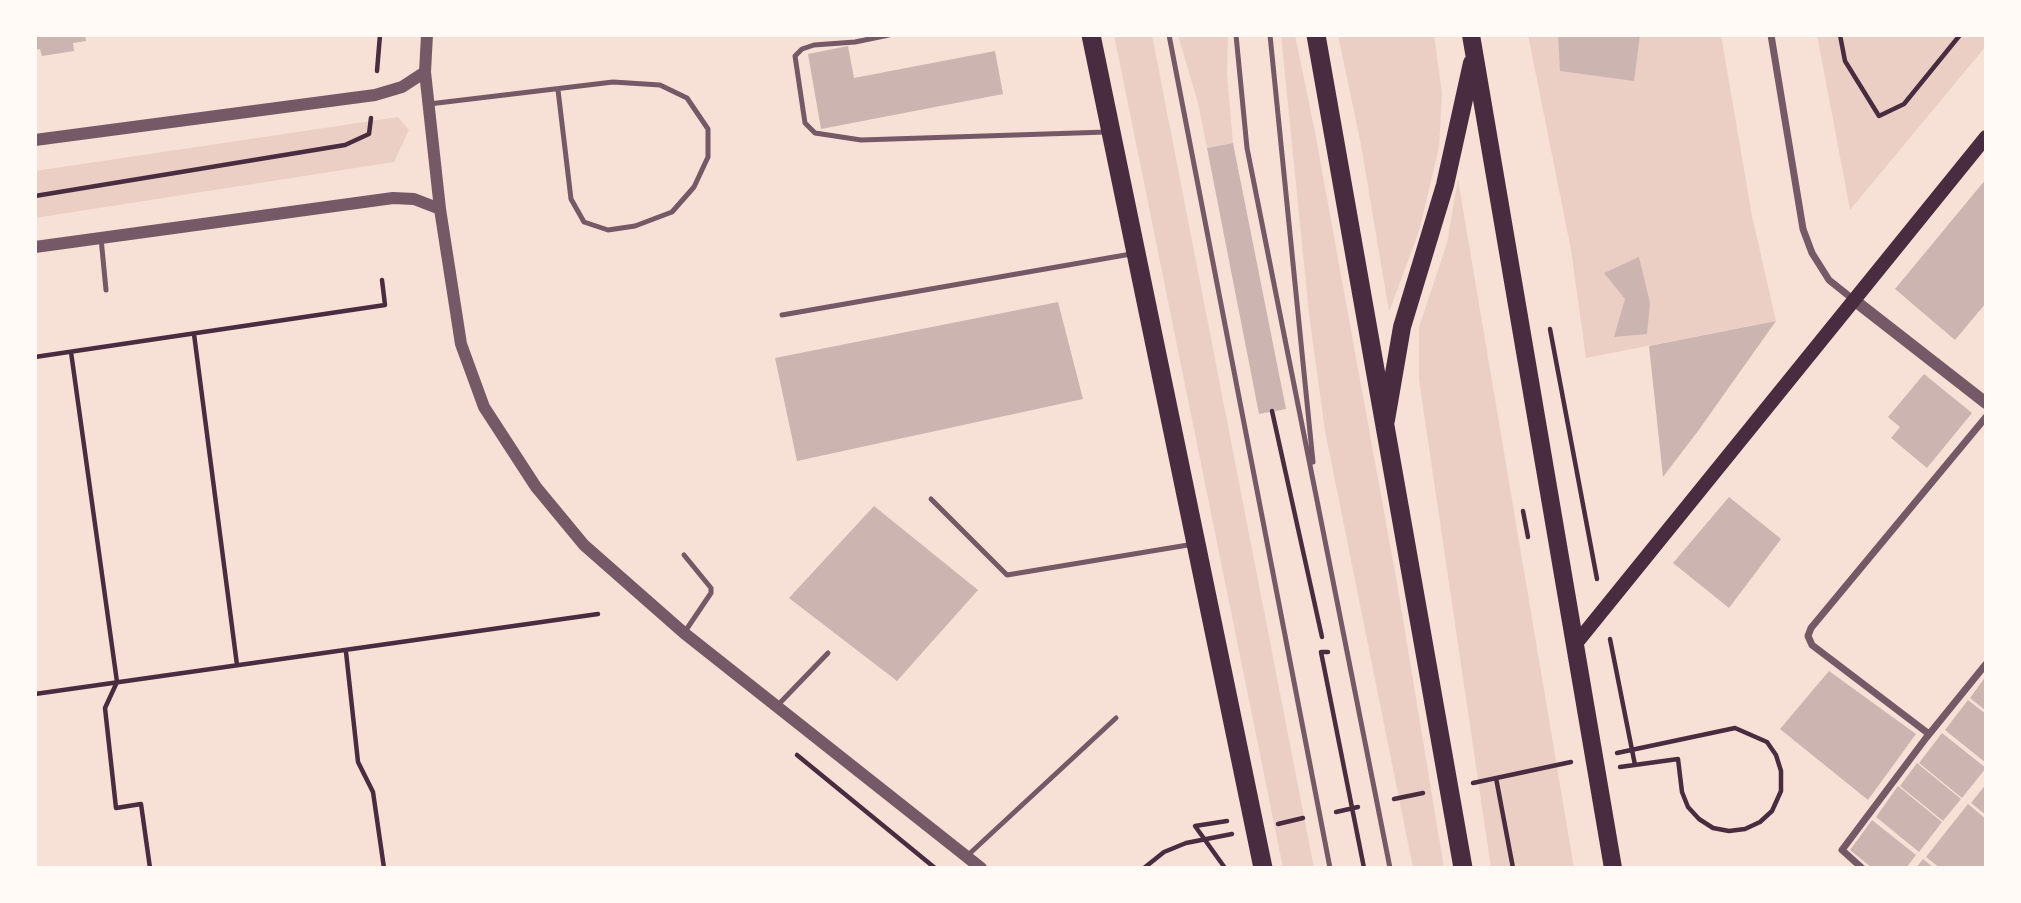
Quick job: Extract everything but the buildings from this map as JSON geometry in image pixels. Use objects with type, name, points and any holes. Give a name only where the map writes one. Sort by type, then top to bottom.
[{"type":"highway","points":[[1091,35],[1263,868]]},
{"type":"highway","points":[[1316,35],[1463,868]]},
{"type":"main road","points":[[1384,432],[1402,327],[1445,185],[1473,44]]},
{"type":"main road","points":[[1473,44],[1573,646],[1613,868]]},
{"type":"main road","points":[[1573,646],[1986,137]]},
{"type":"street","points":[[427,35],[425,72],[440,209],[461,344],[484,407],[536,487],[584,545],[684,633],[981,868]]},
{"type":"street","points":[[1771,35],[1803,229],[1812,253],[1829,279],[1986,403]]},
{"type":"street","points":[[35,140],[375,95],[402,87],[425,72]]},
{"type":"street","points":[[35,247],[393,198],[414,199],[440,209]]},
{"type":"street","points":[[1929,734],[1812,645],[1808,636],[1811,628],[1986,417]]},
{"type":"street","points":[[1862,868],[1842,850],[1929,734],[1986,664]]},
{"type":"lane","points":[[888,35],[855,42],[814,45],[795,56],[804,123],[815,133],[861,140],[1111,132]]},
{"type":"lane","points":[[1169,35],[1330,868]]},
{"type":"lane","points":[[1237,35],[1247,148],[1390,868]]},
{"type":"lane","points":[[1269,35],[1316,493]]},
{"type":"lane","points":[[429,104],[613,82],[660,85],[687,98],[708,129],[708,157],[694,187],[672,212],[635,226],[608,230],[584,222],[571,199],[558,90]]},
{"type":"lane","points":[[101,238],[106,289]]},
{"type":"lane","points":[[782,315],[1137,253]]},
{"type":"lane","points":[[931,499],[1007,575],[1197,543]]},
{"type":"lane","points":[[684,555],[711,587],[711,597],[684,633]]},
{"type":"lane","points":[[776,707],[828,653]]},
{"type":"lane","points":[[966,856],[1116,718]]},
{"type":"path","points":[[35,196],[345,145],[369,134],[380,35]]},
{"type":"path","points":[[1840,35],[1845,61],[1879,116],[1904,104],[1960,35]]},
{"type":"path","points":[[35,358],[385,305],[382,280]]},
{"type":"path","points":[[194,334],[237,665]]},
{"type":"path","points":[[71,352],[117,682],[105,708],[116,808],[141,804],[150,868]]},
{"type":"path","points":[[1272,411],[1325,652]]},
{"type":"path","points":[[35,694],[346,652],[598,614]]},
{"type":"path","points":[[1610,640],[1635,765]]},
{"type":"path","points":[[1325,652],[1328,651],[1359,807]]},
{"type":"path","points":[[346,652],[358,762],[373,792],[384,868]]},
{"type":"path","points":[[1325,652],[1321,652],[1364,868]]},
{"type":"path","points":[[1595,770],[1678,759],[1682,792],[1688,807],[1699,819],[1713,828],[1729,831],[1745,829],[1760,822],[1772,811],[1781,791],[1781,771],[1776,755],[1767,742],[1735,728]]},
{"type":"path","points":[[1496,778],[1513,868]]},
{"type":"path","points":[[1195,827],[1225,868]]},
{"type":"path","points":[[1144,868],[1164,852],[1186,843]]},
{"type":"shaded area","points":[[1114,35],[1152,35],[1314,868],[1283,868]]},
{"type":"shaded area","points":[[1178,35],[1228,35],[1227,74],[1233,143],[1207,148],[1198,103]]},
{"type":"shaded area","points":[[1281,35],[1295,35],[1315,132],[1397,583],[1444,868],[1413,868],[1325,431],[1309,314]]},
{"type":"shaded area","points":[[1338,35],[1434,35],[1442,93],[1439,148],[1419,231],[1389,312],[1361,145]]},
{"type":"shaded area","points":[[1528,35],[1721,35],[1752,216],[1776,321],[1586,358],[1571,250]]},
{"type":"shaded area","points":[[1817,35],[1986,35],[1986,46],[1850,210]]},
{"type":"shaded area","points":[[398,117],[409,130],[394,162],[35,218],[35,171]]},
{"type":"shaded area","points":[[1458,179],[1574,868],[1491,868],[1419,380],[1419,327],[1447,243]]}]
